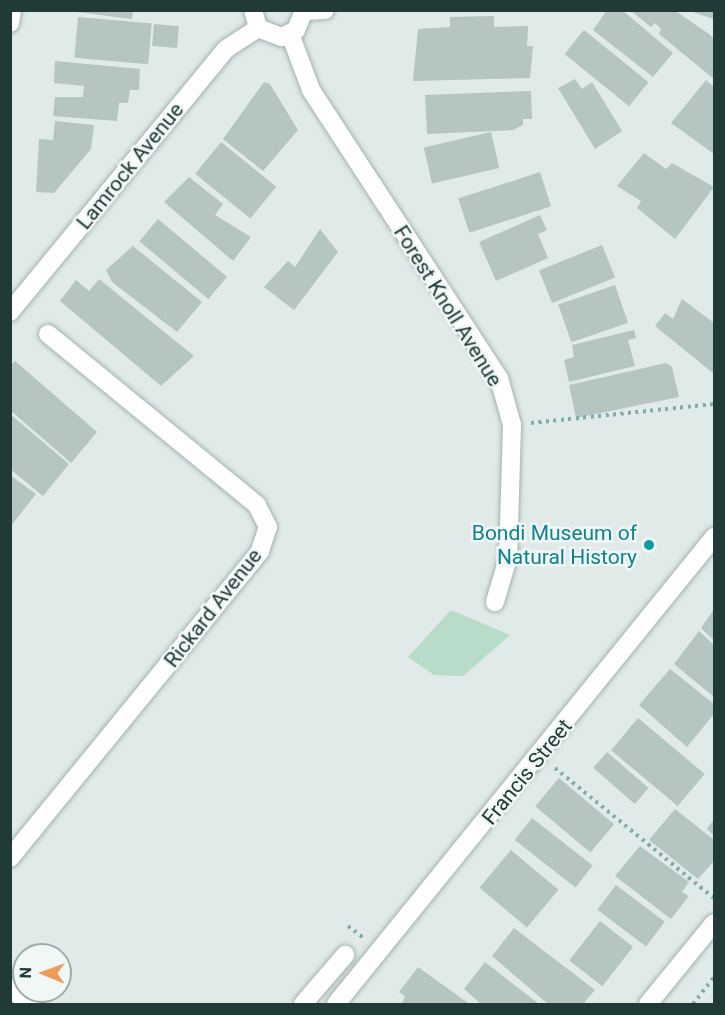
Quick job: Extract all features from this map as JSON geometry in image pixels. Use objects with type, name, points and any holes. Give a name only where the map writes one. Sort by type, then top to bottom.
[{"type":"street","points":[[10,23],[12,10]]},
{"type":"street","points":[[255,19],[273,37],[290,34],[304,11],[325,10]]},
{"type":"street","name":"Lamrock Avenue","points":[[12,307],[226,49],[255,19]]},
{"type":"street","name":"Forest Knoll Avenue","points":[[290,34],[311,90],[499,378],[512,425],[508,558],[495,602]]},
{"type":"street","name":"Rickard Avenue","points":[[10,858],[260,551],[268,527],[256,505],[48,334]]},
{"type":"street","name":"Francis Street","points":[[336,1005],[541,756],[714,537]]},
{"type":"street","points":[[648,1005],[712,930]]},
{"type":"street","points":[[303,1005],[345,955]]},
{"type":"street","points":[[10,988],[30,1005]]},
{"type":"path","points":[[543,422],[714,404]]},
{"type":"path","points":[[541,756],[714,898]]},
{"type":"path","points":[[693,1005],[714,977]]},
{"type":"green space","points":[[451,610],[510,635],[463,676],[434,675],[408,657]]},
{"type":"building","points":[[62,10],[133,10],[132,19]]},
{"type":"building","points":[[607,10],[622,10],[673,53],[653,77],[593,30]]},
{"type":"building","points":[[630,10],[674,10],[709,34],[714,39],[714,79],[659,34],[661,29],[655,23],[651,27]]},
{"type":"building","points":[[714,10],[714,19],[689,11]]},
{"type":"building","points":[[494,16],[494,27],[528,26],[527,46],[533,46],[530,78],[413,81],[418,29],[450,27],[450,17]]},
{"type":"building","points":[[78,17],[152,23],[148,64],[74,58]]},
{"type":"building","points":[[154,24],[179,26],[177,48],[152,46]]},
{"type":"building","points":[[584,30],[649,82],[629,106],[564,54]]},
{"type":"building","points":[[55,61],[140,69],[139,90],[130,90],[128,103],[119,103],[117,121],[53,116],[55,97],[83,97],[84,86],[54,83]]},
{"type":"building","points":[[575,79],[582,89],[592,82],[622,131],[595,149],[558,88]]},
{"type":"building","points":[[706,80],[714,87],[714,154],[671,123]]},
{"type":"building","points":[[264,82],[270,84],[298,130],[263,171],[223,139]]},
{"type":"building","points":[[531,91],[532,119],[523,119],[523,125],[513,130],[427,134],[425,95]]},
{"type":"building","points":[[55,121],[94,125],[91,149],[54,193],[36,192],[39,139],[53,140]]},
{"type":"building","points":[[491,132],[499,168],[432,184],[424,148]]},
{"type":"building","points":[[221,142],[276,187],[250,219],[195,174]]},
{"type":"building","points":[[644,153],[666,169],[672,163],[714,187],[675,239],[637,208],[641,201],[617,186]]},
{"type":"building","points":[[540,172],[551,206],[469,233],[458,199]]},
{"type":"building","points":[[189,177],[223,204],[215,215],[251,237],[233,261],[164,202]]},
{"type":"building","points":[[540,215],[547,230],[538,234],[548,258],[496,281],[479,242]]},
{"type":"building","points":[[158,219],[227,277],[208,299],[139,241]]},
{"type":"building","points":[[320,229],[338,252],[294,310],[264,287],[288,261],[295,267]]},
{"type":"building","points":[[602,245],[615,277],[552,303],[539,270]]},
{"type":"building","points":[[133,246],[202,302],[177,332],[112,282],[106,270]]},
{"type":"building","points":[[99,279],[194,356],[161,386],[60,301],[76,280],[89,291]]},
{"type":"building","points":[[615,285],[628,323],[571,342],[558,305]]},
{"type":"building","points":[[682,299],[714,323],[714,374],[655,326],[665,313],[673,319]]},
{"type":"building","points":[[634,330],[636,338],[628,340],[635,366],[569,382],[564,360],[574,357],[572,345]]},
{"type":"building","points":[[15,361],[97,432],[71,463],[10,410],[10,366]]},
{"type":"building","points":[[666,363],[672,367],[679,397],[576,418],[569,385]]},
{"type":"building","points":[[10,414],[69,464],[43,496],[10,469]]},
{"type":"building","points":[[10,475],[36,494],[10,527]]},
{"type":"building","points":[[714,609],[714,640],[701,628]]},
{"type":"building","points":[[699,631],[714,645],[714,697],[674,664]]},
{"type":"building","points":[[670,669],[714,704],[714,714],[687,747],[639,705]]},
{"type":"building","points":[[638,718],[705,774],[678,806],[611,750]]},
{"type":"building","points":[[607,752],[649,788],[635,804],[593,768]]},
{"type":"building","points":[[559,778],[614,824],[590,853],[535,806]]},
{"type":"building","points":[[675,809],[714,840],[714,861],[698,879],[649,840]]},
{"type":"building","points":[[532,818],[593,865],[575,887],[515,840]]},
{"type":"building","points":[[714,819],[714,836],[707,829]]},
{"type":"building","points":[[640,846],[689,882],[682,892],[689,896],[671,919],[615,876]]},
{"type":"building","points":[[511,850],[558,890],[527,927],[480,888]]},
{"type":"building","points":[[616,885],[665,922],[646,946],[597,910]]},
{"type":"building","points":[[600,921],[633,947],[602,986],[569,960]]},
{"type":"building","points":[[514,928],[595,990],[583,1004],[548,1004],[492,956]]},
{"type":"building","points":[[485,962],[539,1004],[481,1004],[464,989]]},
{"type":"building","points":[[418,967],[468,1003],[402,1004],[405,996],[399,992]]},
{"type":"place","name":"Bondi Museum of Natural History","points":[[649,545]]}]
